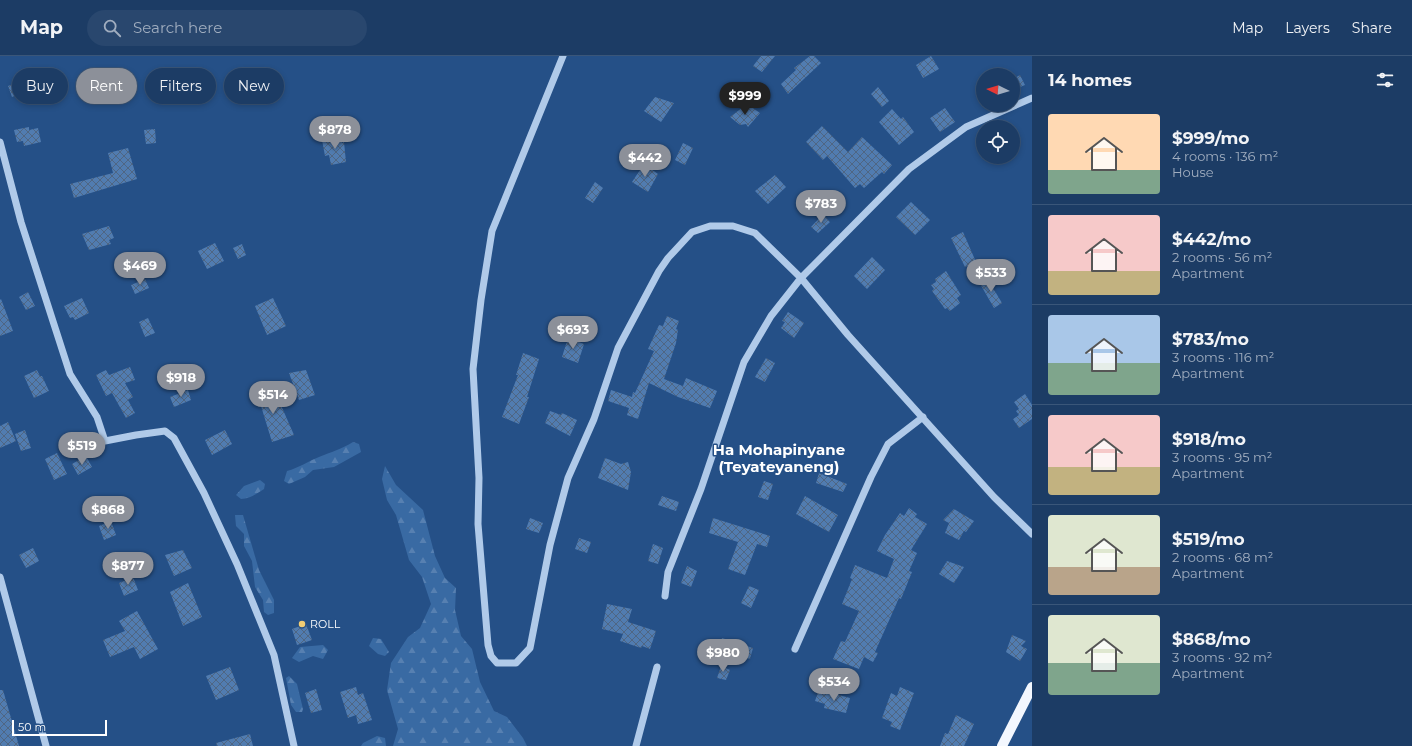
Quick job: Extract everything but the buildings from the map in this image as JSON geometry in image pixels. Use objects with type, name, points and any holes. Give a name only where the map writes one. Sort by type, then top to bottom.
[{"type":"main road","points":[[1002,746],[1032,687]]},
{"type":"street","points":[[563,56],[492,231],[481,300],[473,370],[479,478],[479,539],[488,645],[491,656],[497,663],[516,663],[530,648],[550,545],[568,478],[594,419],[618,348],[659,271],[668,258],[692,232],[710,226],[733,226],[755,233],[801,278],[848,335],[994,497],[1032,534]]},
{"type":"street","points":[[665,596],[668,572],[701,489],[744,362],[771,316],[801,278],[909,169],[966,127],[1032,98]]},
{"type":"street","points":[[0,142],[21,222],[70,374],[97,417],[105,441],[165,431],[174,438],[204,493],[230,550],[274,655],[294,746]]},
{"type":"street","points":[[795,649],[871,477],[888,444],[923,417]]},
{"type":"street","points":[[0,576],[46,746]]},
{"type":"street","points":[[636,746],[657,667]]},
{"type":"green space","points":[[353,442],[359,444],[361,452],[334,467],[313,470],[305,477],[289,484],[284,481],[287,471],[341,449]]},
{"type":"green space","points":[[385,466],[396,485],[423,510],[435,556],[445,578],[456,588],[455,610],[461,636],[472,649],[480,682],[494,711],[507,717],[523,738],[527,746],[393,746],[398,729],[387,690],[391,663],[408,637],[420,628],[431,604],[422,577],[409,560],[396,515],[387,500],[382,479]]},
{"type":"green space","points":[[260,480],[265,484],[264,489],[258,493],[244,499],[241,499],[236,495],[244,486]]},
{"type":"green space","points":[[235,515],[243,515],[259,570],[274,600],[274,613],[268,615],[264,612],[263,600],[255,587],[252,561],[244,546],[244,534],[236,526]]},
{"type":"green space","points":[[373,638],[381,639],[389,652],[385,656],[378,654],[369,646]]},
{"type":"green space","points":[[323,645],[328,650],[323,659],[313,656],[299,662],[292,658],[300,647]]},
{"type":"green space","points":[[289,676],[297,684],[303,709],[302,712],[296,712],[291,705],[286,678]]},
{"type":"green space","points":[[377,736],[385,738],[386,746],[361,746],[363,743]]},
{"type":"place","name":"ROLL","points":[[302,624]]},
{"type":"district","name":"Ha Mohapinyane (Teyateyaneng)","points":[[779,458]]}]
